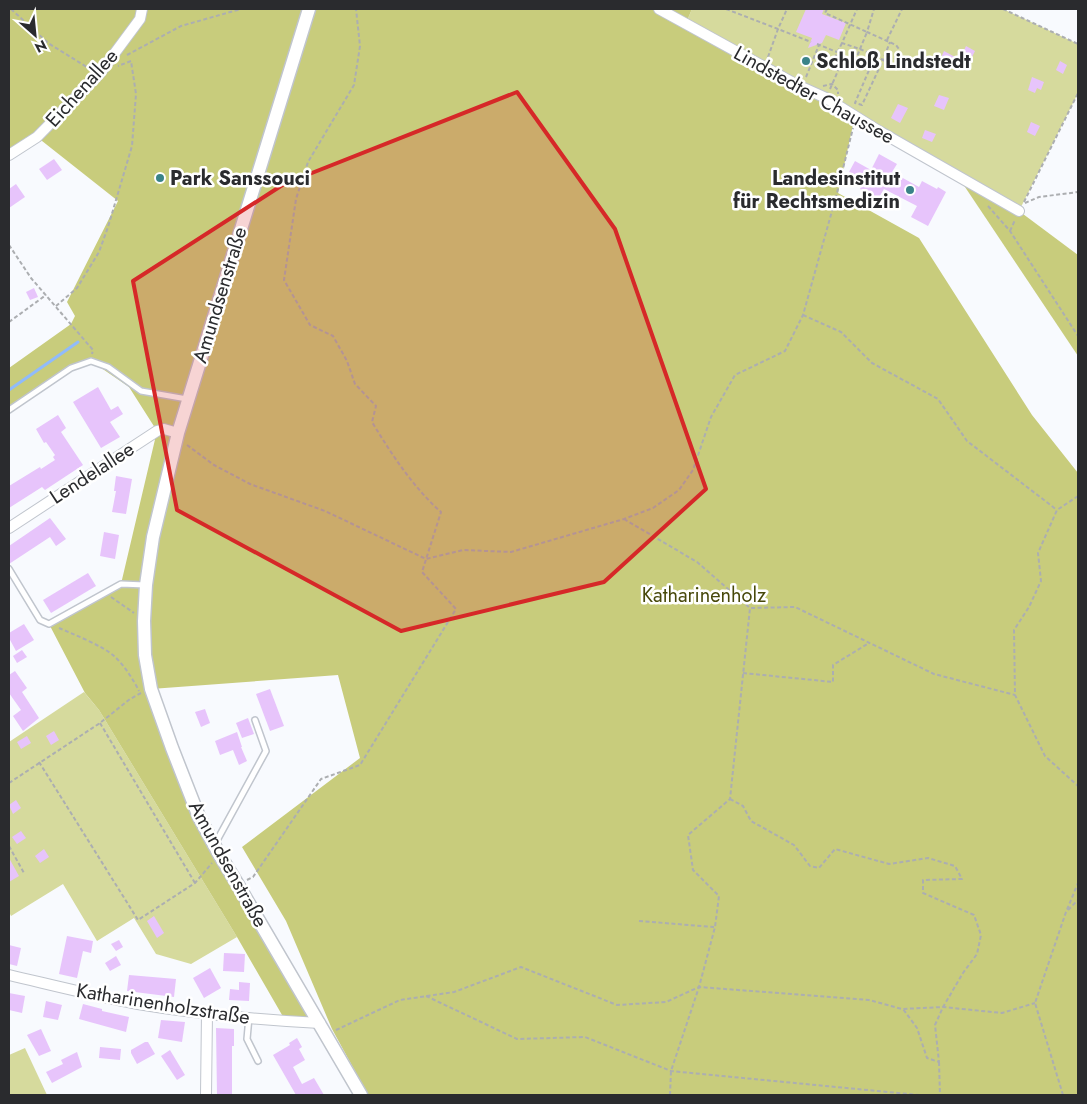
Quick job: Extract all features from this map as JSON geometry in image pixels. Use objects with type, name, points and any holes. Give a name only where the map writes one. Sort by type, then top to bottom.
[{"type":"street","name":"Eichenallee","points":[[9,155],[37,137],[100,73],[140,18],[142,9]]},
{"type":"street","name":"Amundsenstraße","points":[[309,9],[177,436],[153,537],[146,584],[144,621],[145,691],[172,748],[192,800],[216,850],[361,1095]]},
{"type":"street","name":"Lindstedter Chaussee","points":[[659,9],[796,85],[826,98],[968,184],[1021,208]]},
{"type":"street","name":"Lendelallee","points":[[9,528],[157,431],[164,429],[177,436]]},
{"type":"street","name":"Katharinenholzstraße","points":[[9,975],[139,1004],[323,1029]]},
{"type":"street","points":[[206,1013],[206,1095]]},
{"type":"lane","points":[[9,410],[70,368],[91,361],[108,367],[141,391],[188,399]]},
{"type":"lane","points":[[9,569],[40,620],[48,624],[122,584],[146,584]]},
{"type":"lane","points":[[216,850],[219,840],[266,751],[255,720]]},
{"type":"lane","points":[[249,1018],[247,1039],[258,1061]]},
{"type":"path","points":[[11,9],[48,43],[89,69],[100,73],[131,61],[136,94],[132,146],[99,252],[77,288],[56,306]]},
{"type":"path","points":[[122,57],[180,26],[241,9]]},
{"type":"path","points":[[238,885],[254,877],[321,779],[360,765],[456,609],[422,572],[441,512],[426,499],[410,480],[372,422],[376,406],[355,384],[347,361],[333,336],[310,325],[284,280],[296,199],[308,162],[354,85],[360,46],[356,9]]},
{"type":"path","points":[[726,9],[810,42]]},
{"type":"path","points":[[764,67],[787,9]]},
{"type":"path","points":[[827,9],[825,13],[896,45],[899,56],[894,61],[888,62],[842,43]]},
{"type":"path","points":[[857,9],[834,56],[842,64],[852,64],[856,60],[874,9]]},
{"type":"path","points":[[887,40],[902,9]]},
{"type":"path","points":[[1003,9],[1078,44]]},
{"type":"path","points":[[875,56],[855,103],[862,106],[890,42]]},
{"type":"path","points":[[804,81],[818,44],[837,52]]},
{"type":"path","points":[[856,60],[871,66]]},
{"type":"path","points":[[826,98],[842,64]]},
{"type":"path","points":[[1010,231],[1078,93]]},
{"type":"path","points":[[177,436],[214,465],[250,484],[325,511],[426,559],[463,550],[511,552],[653,508],[679,490],[693,470],[711,417],[735,375],[785,350],[803,315],[837,194],[856,116]]},
{"type":"path","points":[[1021,208],[1039,197],[1078,192]]},
{"type":"path","points":[[986,204],[1010,231],[1078,336]]},
{"type":"path","points":[[9,245],[31,278],[93,350]]},
{"type":"path","points":[[9,322],[46,296]]},
{"type":"path","points":[[803,315],[841,332],[872,363],[938,399],[967,441],[1057,510]]},
{"type":"path","points":[[1078,496],[1057,510],[1038,553],[1041,581],[1029,607],[1014,630],[1015,695],[1045,756],[1078,786]]},
{"type":"path","points":[[624,518],[697,562],[750,608],[795,607],[934,674],[1015,695]]},
{"type":"path","points":[[105,593],[144,621]]},
{"type":"path","points":[[670,1095],[671,1071],[699,987],[715,927],[718,896],[693,870],[688,835],[730,798],[750,608]]},
{"type":"path","points":[[9,783],[100,723],[130,699],[145,691],[133,680],[114,656],[80,637],[48,624]]},
{"type":"path","points":[[743,673],[833,682],[833,665],[869,643]]},
{"type":"path","points":[[100,723],[195,884]]},
{"type":"path","points":[[39,762],[138,920],[195,884],[216,850]]},
{"type":"path","points":[[730,798],[743,806],[751,821],[794,845],[810,866],[818,868],[835,849],[889,864],[928,858],[955,866],[962,879],[923,880],[923,892],[974,915],[980,934],[976,954],[943,1007],[935,1025],[940,1095]]},
{"type":"path","points":[[9,846],[24,874]]},
{"type":"path","points":[[1063,1095],[1036,1003],[1066,912],[1078,883]]},
{"type":"path","points":[[1066,912],[1078,900]]},
{"type":"path","points":[[639,920],[715,927]]},
{"type":"path","points":[[323,1029],[400,1000],[454,992],[521,967],[616,1005],[666,1002],[699,987],[869,1000],[902,1008],[943,1007],[1002,1013],[1036,1003]]},
{"type":"path","points":[[426,996],[517,1039],[585,1037],[671,1071],[919,1095]]},
{"type":"path","points":[[902,1008],[917,1028],[927,1058],[939,1062]]},
{"type":"highlighted area","points":[[517,92],[615,229],[706,489],[604,582],[401,631],[177,510],[133,281],[284,184]]},
{"type":"green space","points":[[9,9],[140,9],[137,17],[79,92],[35,134],[9,151]]},
{"type":"green space","name":"Katharinenholz","points":[[142,9],[692,9],[686,23],[855,116],[838,193],[919,238],[1032,415],[1078,473],[1078,1095],[368,1095],[332,1029],[286,921],[242,847],[360,758],[338,675],[151,689],[199,817],[320,1023],[289,1027],[237,937],[99,710],[85,693],[49,624],[121,584],[157,431],[129,387],[91,361],[71,368],[9,410],[9,368],[71,324],[75,316],[67,302],[118,201],[37,137],[100,73]]},
{"type":"green space","points":[[692,9],[1003,9],[1078,44],[1078,93],[1019,211],[686,23]]},
{"type":"green space","points":[[959,178],[1019,211],[1078,255],[1078,356]]},
{"type":"green space","points":[[84,692],[99,710],[237,937],[191,964],[156,954],[134,918],[97,941],[63,884],[11,916],[9,912],[9,742]]},
{"type":"green space","points":[[25,1048],[47,1095],[9,1095],[9,1055]]},
{"type":"building","name":"Schloß Lindstedt","points":[[806,9],[824,9],[822,14],[846,23],[839,40],[826,35],[822,43],[808,48],[812,38],[796,32]]},
{"type":"building","points":[[966,46],[975,51],[970,61],[961,57]]},
{"type":"building","points":[[944,51],[955,57],[951,65],[940,60]]},
{"type":"building","points":[[1060,61],[1067,65],[1063,74],[1056,70]]},
{"type":"building","points":[[1032,77],[1044,82],[1041,90],[1037,88],[1035,93],[1028,90]]},
{"type":"building","points":[[939,95],[949,98],[944,110],[934,106]]},
{"type":"building","points":[[898,104],[908,108],[900,123],[891,118]]},
{"type":"building","points":[[1031,122],[1040,126],[1035,136],[1027,132]]},
{"type":"building","points":[[925,130],[936,134],[932,142],[922,138]]},
{"type":"building","name":"Landesinstitut für Rechtsmedizin","points":[[879,154],[897,164],[892,172],[919,187],[922,181],[946,192],[928,226],[911,217],[917,206],[884,189],[878,199],[860,189],[864,180],[849,172],[855,161],[871,170]]},
{"type":"building","points":[[54,159],[62,170],[47,180],[39,169]]},
{"type":"building","points":[[16,184],[25,197],[9,208],[9,189]]},
{"type":"building","points":[[34,288],[38,297],[30,300],[26,292]]},
{"type":"building","points":[[98,387],[111,410],[118,406],[123,414],[110,422],[120,437],[101,448],[73,402]]},
{"type":"building","points":[[58,415],[66,428],[61,432],[83,465],[45,490],[42,487],[9,508],[9,486],[55,460],[53,457],[55,455],[46,442],[44,443],[36,429]]},
{"type":"building","points":[[116,476],[132,479],[126,514],[112,512],[116,491],[114,491]]},
{"type":"building","points":[[50,518],[66,539],[56,546],[50,537],[9,564],[9,546]]},
{"type":"building","points":[[104,532],[119,535],[115,559],[100,556]]},
{"type":"building","points":[[88,573],[96,586],[51,613],[43,600]]},
{"type":"building","points":[[24,624],[34,640],[16,651],[9,638],[9,633]]},
{"type":"building","points":[[22,650],[27,657],[17,663],[13,656]]},
{"type":"building","points":[[15,671],[27,688],[22,692],[39,718],[23,731],[13,716],[21,710],[9,693],[9,675]]},
{"type":"building","points":[[270,689],[284,726],[270,731],[256,694]]},
{"type":"building","points":[[205,709],[210,723],[201,727],[195,712]]},
{"type":"building","points":[[248,718],[254,734],[242,738],[236,723]]},
{"type":"building","points":[[54,731],[59,740],[51,745],[46,736]]},
{"type":"building","points":[[237,732],[247,761],[239,765],[233,750],[220,755],[215,741]]},
{"type":"building","points":[[27,736],[31,743],[21,749],[17,742]]},
{"type":"building","points":[[16,800],[21,808],[13,814],[9,805]]},
{"type":"building","points":[[21,831],[26,838],[17,844],[12,837]]},
{"type":"building","points":[[44,849],[49,857],[40,863],[35,856]]},
{"type":"building","points":[[9,858],[19,876],[9,882]]},
{"type":"building","points":[[154,916],[164,933],[157,938],[147,921]]},
{"type":"building","points":[[67,936],[93,941],[91,953],[83,951],[77,978],[59,974]]},
{"type":"building","points":[[119,940],[123,947],[116,951],[111,944]]},
{"type":"building","points":[[9,945],[21,948],[17,966],[9,964]]},
{"type":"building","points":[[224,953],[245,954],[244,972],[223,971]]},
{"type":"building","points":[[116,956],[121,965],[110,971],[105,963]]},
{"type":"building","points":[[210,968],[221,988],[204,998],[193,978]]},
{"type":"building","points":[[129,975],[176,979],[174,997],[127,991]]},
{"type":"building","points":[[239,982],[250,983],[249,1001],[229,1000],[230,989],[239,990]]},
{"type":"building","points":[[9,993],[25,996],[22,1013],[9,1010]]},
{"type":"building","points":[[46,1001],[62,1005],[58,1020],[43,1017]]},
{"type":"building","points":[[83,1004],[102,1009],[102,1011],[129,1017],[126,1032],[79,1019]]},
{"type":"building","points":[[161,1020],[185,1022],[182,1042],[158,1038]]},
{"type":"building","points":[[216,1028],[234,1029],[232,1095],[217,1095]]},
{"type":"building","points":[[41,1029],[51,1051],[39,1056],[27,1035]]},
{"type":"building","points":[[297,1038],[302,1047],[299,1049],[305,1060],[293,1067],[302,1084],[314,1078],[324,1095],[296,1095],[273,1055],[290,1045],[289,1043]]},
{"type":"building","points":[[148,1042],[155,1054],[137,1064],[131,1050]]},
{"type":"building","points":[[100,1047],[121,1049],[120,1060],[99,1058]]},
{"type":"building","points":[[170,1050],[185,1075],[177,1080],[161,1056]]},
{"type":"building","points":[[77,1052],[82,1067],[52,1083],[46,1072],[63,1064],[61,1060]]},
{"type":"waterway","points":[[9,390],[78,342]]},
{"type":"place","name":"Schloß Lindstedt","points":[[806,61]]},
{"type":"place","name":"Park Sanssouci","points":[[160,178]]},
{"type":"place","name":"Landesinstitut für Rechtsmedizin","points":[[910,190]]}]
